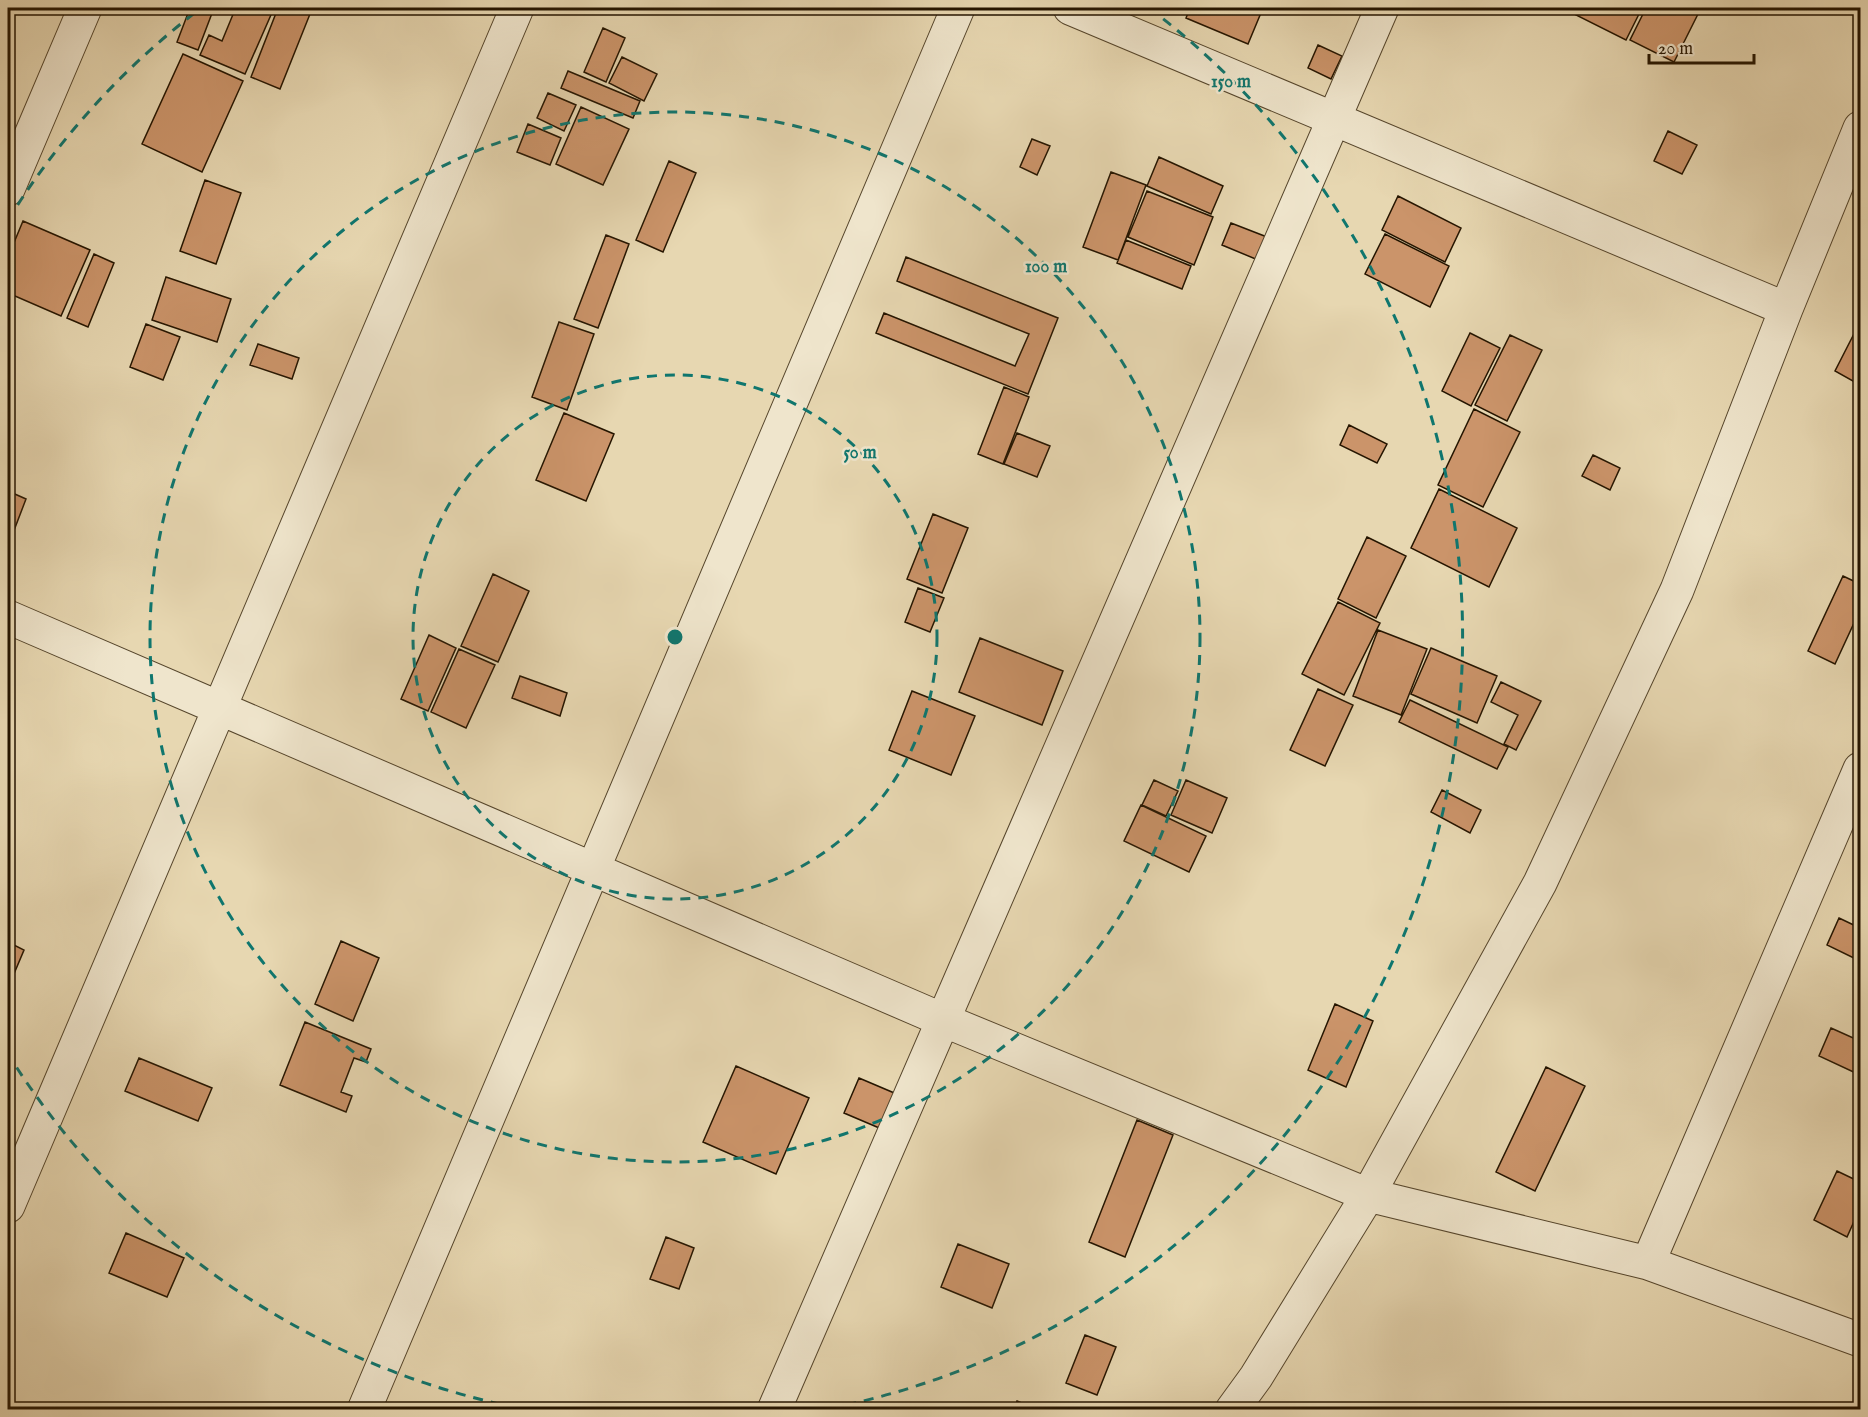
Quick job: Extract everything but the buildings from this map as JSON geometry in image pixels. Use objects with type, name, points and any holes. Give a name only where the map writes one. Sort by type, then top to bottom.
[{"type":"street","points":[[8,189],[85,8]]},
{"type":"street","points":[[8,1206],[517,8]]},
{"type":"street","points":[[364,1410],[958,8]]},
{"type":"street","points":[[1070,8],[1786,309]]},
{"type":"street","points":[[774,1410],[1382,8]]},
{"type":"street","points":[[1232,1410],[1256,1377],[1368,1195],[1550,861],[1677,590],[1786,309],[1860,128]]},
{"type":"street","points":[[8,617],[943,1020],[1368,1195],[1648,1263],[1860,1340]]},
{"type":"street","points":[[1648,1263],[1860,769]]}]
